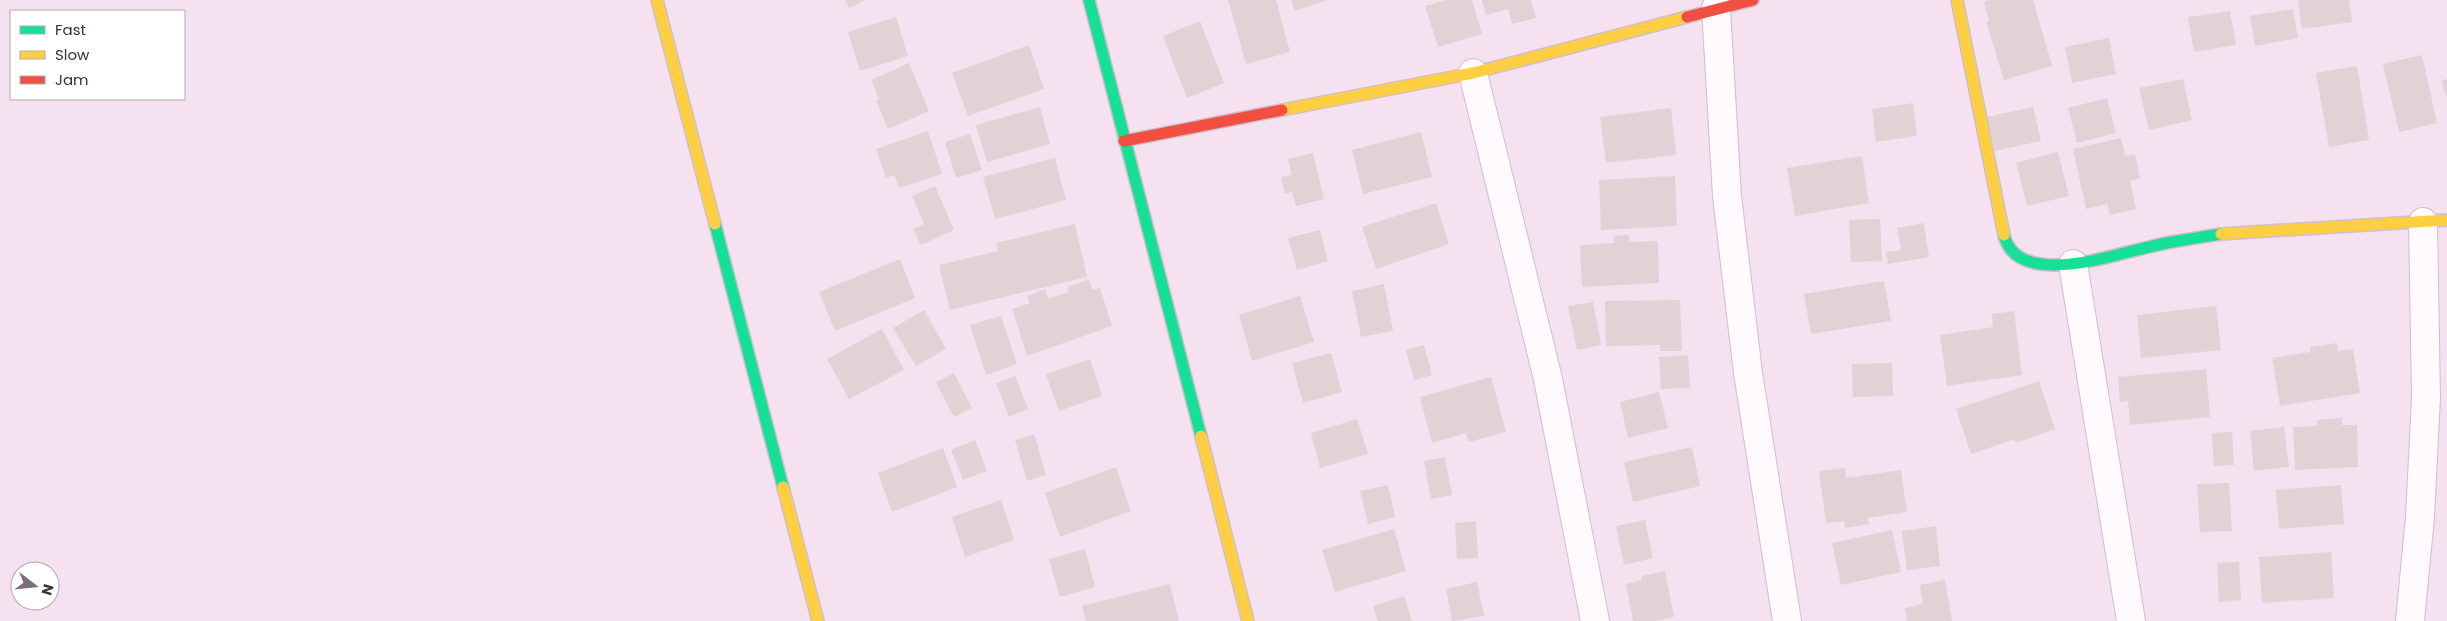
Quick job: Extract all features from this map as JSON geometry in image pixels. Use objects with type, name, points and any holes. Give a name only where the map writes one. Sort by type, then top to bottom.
[{"type":"street","points":[[657,0],[818,621]]},
{"type":"street","points":[[1089,0],[1248,621]]},
{"type":"street","points":[[1124,140],[1473,73],[1716,8],[1753,0]]},
{"type":"street","points":[[1956,0],[1999,216],[2007,248],[2020,258],[2039,264],[2073,264],[2151,246],[2229,233],[2435,221],[2420,517],[2410,621]]},
{"type":"street","points":[[1716,8],[1729,216],[1749,382],[1787,621]]},
{"type":"street","points":[[1473,73],[1548,379],[1595,621]]},
{"type":"street","points":[[2073,264],[2131,621]]},
{"type":"building","points":[[845,0],[865,0],[849,8]]},
{"type":"building","points":[[1228,0],[1276,0],[1290,52],[1246,64]]},
{"type":"building","points":[[1291,0],[1327,0],[1295,11]]},
{"type":"building","points":[[1447,0],[1472,0],[1482,34],[1438,47],[1425,6]]},
{"type":"building","points":[[1482,0],[1531,0],[1536,18],[1512,24],[1508,9],[1486,15]]},
{"type":"building","points":[[1989,0],[2033,0],[2052,66],[2004,80],[1986,22],[1989,21],[1984,2]]},
{"type":"building","points":[[2298,0],[2349,0],[2352,22],[2302,29]]},
{"type":"building","points":[[2293,9],[2298,38],[2255,46],[2250,16]]},
{"type":"building","points":[[2230,11],[2236,45],[2194,52],[2188,17]]},
{"type":"building","points":[[896,17],[908,56],[860,71],[848,32]]},
{"type":"building","points":[[1200,21],[1224,83],[1187,98],[1163,36]]},
{"type":"building","points":[[2109,38],[2116,74],[2072,83],[2065,47]]},
{"type":"building","points":[[1029,45],[1044,89],[968,116],[952,73]]},
{"type":"building","points":[[2422,55],[2437,123],[2399,132],[2383,64]]},
{"type":"building","points":[[909,63],[929,111],[888,129],[876,100],[879,99],[871,80]]},
{"type":"building","points":[[2357,66],[2369,140],[2329,147],[2316,73]]},
{"type":"building","points":[[2183,79],[2192,120],[2149,130],[2139,88]]},
{"type":"building","points":[[2447,79],[2447,98],[2441,81]]},
{"type":"building","points":[[2107,98],[2116,133],[2077,143],[2068,108]]},
{"type":"building","points":[[1913,103],[1917,136],[1876,142],[1872,109]]},
{"type":"building","points":[[1040,107],[1050,144],[987,162],[976,125]]},
{"type":"building","points":[[2033,107],[2041,141],[1995,151],[1987,117]]},
{"type":"building","points":[[1671,108],[1676,155],[1606,163],[1600,117]]},
{"type":"building","points":[[928,131],[942,174],[899,188],[894,175],[886,178],[876,149]]},
{"type":"building","points":[[1421,132],[1432,177],[1363,194],[1352,150]]},
{"type":"building","points":[[970,134],[982,170],[956,178],[945,142]]},
{"type":"building","points":[[2121,138],[2125,156],[2135,154],[2140,178],[2130,181],[2136,209],[2110,215],[2107,204],[2086,209],[2073,149]]},
{"type":"building","points":[[2058,152],[2069,196],[2027,206],[2016,163]]},
{"type":"building","points":[[1313,153],[1324,199],[1296,206],[1292,192],[1285,194],[1281,177],[1292,175],[1288,159]]},
{"type":"building","points":[[1862,156],[1869,203],[1795,216],[1787,168]]},
{"type":"building","points":[[1055,158],[1066,200],[995,219],[983,177]]},
{"type":"building","points":[[1675,176],[1677,226],[1601,230],[1599,180]]},
{"type":"building","points":[[935,186],[954,230],[921,245],[913,229],[924,224],[912,196]]},
{"type":"building","points":[[1436,203],[1449,244],[1376,269],[1362,227]]},
{"type":"building","points":[[1880,219],[1882,261],[1851,262],[1849,220]]},
{"type":"building","points":[[1924,223],[1929,257],[1888,264],[1886,252],[1901,250],[1897,228]]},
{"type":"building","points":[[1075,224],[1087,277],[950,310],[939,265],[998,251],[996,243]]},
{"type":"building","points":[[1320,230],[1328,261],[1297,270],[1288,238]]},
{"type":"building","points":[[1629,235],[1629,242],[1658,241],[1659,283],[1582,287],[1580,245],[1614,243],[1614,236]]},
{"type":"building","points":[[900,259],[915,298],[835,331],[819,292]]},
{"type":"building","points":[[1089,279],[1092,290],[1100,288],[1112,326],[1027,356],[1012,309],[1030,303],[1027,296],[1045,289],[1048,299],[1069,292],[1068,287]]},
{"type":"building","points":[[1884,281],[1891,321],[1811,334],[1804,294]]},
{"type":"building","points":[[1384,284],[1393,331],[1361,337],[1352,291]]},
{"type":"building","points":[[1300,296],[1314,342],[1252,361],[1239,315]]},
{"type":"building","points":[[1680,300],[1682,351],[1660,351],[1660,345],[1606,346],[1605,301]]},
{"type":"building","points":[[1593,302],[1601,345],[1577,350],[1568,306]]},
{"type":"building","points":[[2216,306],[2221,350],[2141,358],[2137,315]]},
{"type":"building","points":[[924,310],[946,349],[916,366],[893,328]]},
{"type":"building","points":[[2014,311],[2022,375],[1947,386],[1940,335],[1993,327],[1992,314]]},
{"type":"building","points":[[1001,316],[1017,364],[986,375],[970,325]]},
{"type":"building","points":[[882,329],[904,370],[849,399],[827,359]]},
{"type":"building","points":[[2337,343],[2338,351],[2353,349],[2360,393],[2280,406],[2272,358],[2310,352],[2310,347]]},
{"type":"building","points":[[1424,345],[1432,375],[1414,380],[1406,350]]},
{"type":"building","points":[[1331,353],[1342,392],[1303,403],[1292,363]]},
{"type":"building","points":[[1688,355],[1690,388],[1661,389],[1659,357]]},
{"type":"building","points":[[1090,359],[1102,396],[1059,411],[1046,374]]},
{"type":"building","points":[[1892,363],[1893,396],[1853,397],[1852,364]]},
{"type":"building","points":[[2206,369],[2210,417],[2130,425],[2128,401],[2120,402],[2118,377]]},
{"type":"building","points":[[954,373],[972,408],[954,417],[936,382]]},
{"type":"building","points":[[1015,376],[1028,409],[1009,417],[996,383]]},
{"type":"building","points":[[1491,377],[1506,432],[1469,442],[1466,433],[1432,443],[1420,397]]},
{"type":"building","points":[[2039,381],[2055,429],[2016,443],[2015,439],[1971,454],[1956,409]]},
{"type":"building","points":[[1659,392],[1668,428],[1628,438],[1620,402]]},
{"type":"building","points":[[2342,418],[2342,425],[2357,425],[2358,467],[2295,470],[2293,427],[2317,426],[2317,420]]},
{"type":"building","points":[[1357,419],[1368,454],[1320,468],[1311,433]]},
{"type":"building","points":[[2284,427],[2289,467],[2254,471],[2250,431]]},
{"type":"building","points":[[2232,432],[2234,465],[2214,466],[2212,433]]},
{"type":"building","points":[[1034,434],[1046,475],[1027,481],[1015,440]]},
{"type":"building","points":[[975,440],[987,471],[963,480],[951,450]]},
{"type":"building","points":[[1692,447],[1700,486],[1633,502],[1624,462]]},
{"type":"building","points":[[943,448],[957,487],[892,512],[878,473]]},
{"type":"building","points":[[1445,457],[1452,495],[1431,499],[1424,461]]},
{"type":"building","points":[[1116,467],[1131,511],[1060,537],[1045,493]]},
{"type":"building","points":[[1845,468],[1846,478],[1901,470],[1907,512],[1868,518],[1869,524],[1845,528],[1844,521],[1826,523],[1819,471]]},
{"type":"building","points":[[2229,483],[2232,531],[2200,532],[2197,484]]},
{"type":"building","points":[[1388,485],[1395,517],[1368,524],[1360,491]]},
{"type":"building","points":[[2341,485],[2344,524],[2279,529],[2276,490]]},
{"type":"building","points":[[1001,500],[1014,540],[965,557],[952,517]]},
{"type":"building","points":[[1645,520],[1653,558],[1624,565],[1616,526]]},
{"type":"building","points":[[1476,521],[1478,558],[1457,559],[1455,523]]},
{"type":"building","points":[[1936,526],[1940,566],[1907,570],[1902,531]]},
{"type":"building","points":[[1394,529],[1406,571],[1335,592],[1322,550]]},
{"type":"building","points":[[1892,530],[1901,572],[1841,585],[1832,543]]},
{"type":"building","points":[[1085,549],[1095,587],[1060,597],[1049,559]]},
{"type":"building","points":[[2331,552],[2334,598],[2262,603],[2259,557]]},
{"type":"building","points":[[2239,562],[2241,600],[2219,602],[2217,563]]},
{"type":"building","points":[[1665,571],[1674,617],[1654,621],[1633,621],[1626,584],[1642,580],[1642,576]]},
{"type":"building","points":[[1945,580],[1952,621],[1907,621],[1905,608],[1923,604],[1920,585]]},
{"type":"building","points":[[1477,582],[1484,616],[1452,621],[1446,589]]},
{"type":"building","points":[[1170,584],[1179,621],[1086,621],[1082,606]]},
{"type":"building","points":[[1404,596],[1412,621],[1378,621],[1373,606]]},
{"type":"traffic: fast","points":[[1089,0],[1201,436]]},
{"type":"traffic: fast","points":[[715,224],[783,487]]},
{"type":"traffic: fast","points":[[2004,235],[2012,251],[2027,261],[2046,265],[2090,261],[2167,243],[2221,234]]},
{"type":"traffic: slow","points":[[657,0],[715,224]]},
{"type":"traffic: slow","points":[[1957,0],[2004,235]]},
{"type":"traffic: slow","points":[[1282,110],[1473,73],[1687,17]]},
{"type":"traffic: slow","points":[[2221,234],[2447,220]]},
{"type":"traffic: slow","points":[[1201,436],[1248,621]]},
{"type":"traffic: slow","points":[[783,487],[818,621]]},
{"type":"traffic: jam","points":[[1687,17],[1753,0]]},
{"type":"traffic: jam","points":[[1124,141],[1282,110]]}]
